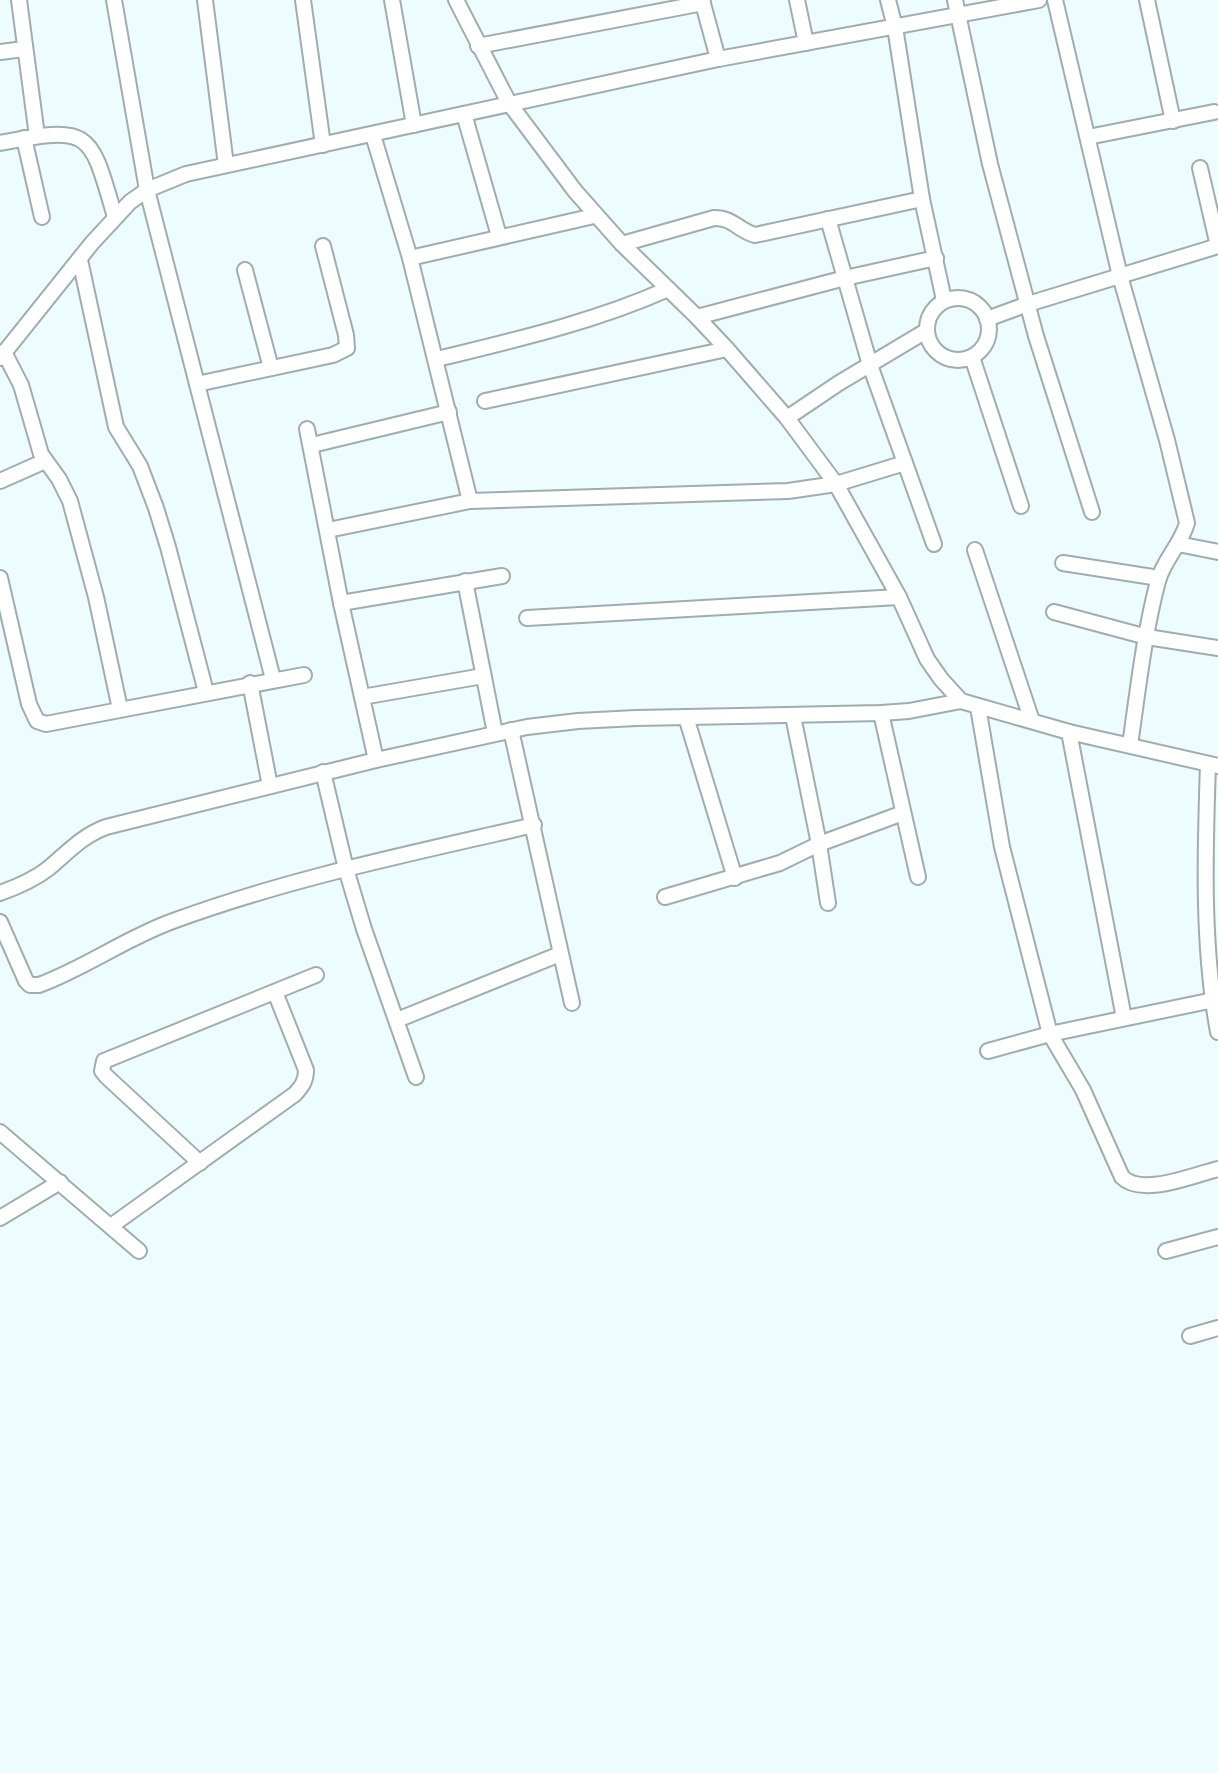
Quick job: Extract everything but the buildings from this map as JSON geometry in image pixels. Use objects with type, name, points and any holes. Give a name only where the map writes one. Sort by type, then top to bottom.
[{"type":"street","points":[[19,0],[31,137],[42,217]]},
{"type":"street","points":[[114,0],[148,191],[273,679]]},
{"type":"street","points":[[205,0],[226,165]]},
{"type":"street","points":[[303,0],[323,145]]},
{"type":"street","points":[[392,0],[414,125]]},
{"type":"street","points":[[456,0],[509,103],[594,216],[727,349],[787,418],[836,484],[899,597],[927,659],[940,679],[961,701],[1069,732],[1213,765],[1206,890],[1218,1032]]},
{"type":"street","points":[[797,0],[806,43]]},
{"type":"street","points":[[888,0],[895,27],[922,199],[944,300]]},
{"type":"street","points":[[955,0],[990,164],[1057,408],[1092,512]]},
{"type":"street","points":[[120,709],[96,597],[70,501],[38,447],[21,385],[2,355],[130,202],[186,174],[226,165],[718,58],[1039,0]]},
{"type":"street","points":[[1055,0],[1120,276],[1187,523],[1159,578],[1130,745]]},
{"type":"street","points":[[1147,0],[1173,121]]},
{"type":"street","points":[[478,47],[703,1],[718,58]]},
{"type":"street","points":[[0,52],[24,49]]},
{"type":"street","points":[[1088,137],[1214,113]]},
{"type":"street","points":[[464,114],[499,236]]},
{"type":"street","points":[[373,135],[437,359],[470,501]]},
{"type":"street","points":[[0,143],[31,137],[78,136],[86,142],[100,167],[115,217]]},
{"type":"street","points":[[987,319],[1218,246],[1200,168]]},
{"type":"street","points":[[622,244],[714,218],[727,219],[746,233],[755,235],[922,199]]},
{"type":"street","points":[[410,258],[594,216]]},
{"type":"street","points":[[828,219],[870,365],[934,544]]},
{"type":"street","points":[[197,384],[333,355],[347,348],[348,342],[323,246]]},
{"type":"street","points":[[697,317],[845,278],[936,258]]},
{"type":"street","points":[[80,260],[116,427],[140,466],[156,508],[206,692]]},
{"type":"street","points":[[245,270],[271,368]]},
{"type":"street","points":[[437,359],[551,330],[635,304],[668,289]]},
{"type":"street","points":[[956,297],[968,299],[979,305],[987,319],[988,339],[982,349],[972,357],[948,359],[937,353],[930,343],[926,331],[928,319],[934,308],[944,300],[956,297]]},
{"type":"street","points":[[787,418],[926,331]]},
{"type":"street","points":[[485,401],[727,349]]},
{"type":"street","points":[[972,357],[1021,506]]},
{"type":"street","points":[[312,445],[449,412]]},
{"type":"street","points":[[307,429],[341,604],[376,760]]},
{"type":"street","points":[[0,481],[45,461]]},
{"type":"street","points":[[328,530],[470,501],[788,491],[836,484],[905,463]]},
{"type":"street","points":[[1178,544],[1218,552]]},
{"type":"street","points":[[975,550],[1032,721]]},
{"type":"street","points":[[1063,563],[1159,578]]},
{"type":"street","points":[[341,604],[502,576]]},
{"type":"street","points":[[0,578],[2,602],[29,704],[37,721],[46,724],[250,683],[304,675]]},
{"type":"street","points":[[465,581],[495,733]]},
{"type":"street","points":[[527,618],[899,597]]},
{"type":"street","points":[[1054,612],[1147,636],[1218,648]]},
{"type":"street","points":[[362,697],[483,676]]},
{"type":"street","points":[[250,683],[270,786]]},
{"type":"street","points":[[0,893],[47,869],[90,833],[106,827],[323,772],[495,733],[578,721],[881,713],[909,711],[961,701]]},
{"type":"street","points":[[978,708],[1002,847],[1050,1034],[1083,1090],[1118,1168],[1129,1184],[1149,1186],[1218,1169]]},
{"type":"street","points":[[881,713],[918,877]]},
{"type":"street","points":[[793,716],[828,903]]},
{"type":"street","points":[[686,717],[735,877]]},
{"type":"street","points":[[511,730],[572,1003]]},
{"type":"street","points":[[1069,732],[1124,1018]]},
{"type":"street","points":[[323,772],[346,869],[364,929],[416,1077]]},
{"type":"street","points":[[665,898],[780,863],[819,844],[902,813]]},
{"type":"street","points":[[0,922],[22,975],[30,985],[39,985],[169,922],[223,903],[346,869],[534,825]]},
{"type":"street","points":[[397,1020],[560,954]]},
{"type":"street","points":[[200,1163],[106,1076],[102,1065],[110,1057],[316,975]]},
{"type":"street","points":[[111,1226],[295,1094],[306,1080],[304,1062],[275,992]]},
{"type":"street","points":[[988,1051],[1050,1034],[1215,1000]]},
{"type":"street","points":[[0,1132],[139,1251]]},
{"type":"street","points":[[0,1218],[60,1182]]},
{"type":"street","points":[[1166,1251],[1218,1237]]},
{"type":"street","points":[[1190,1336],[1218,1328]]}]
